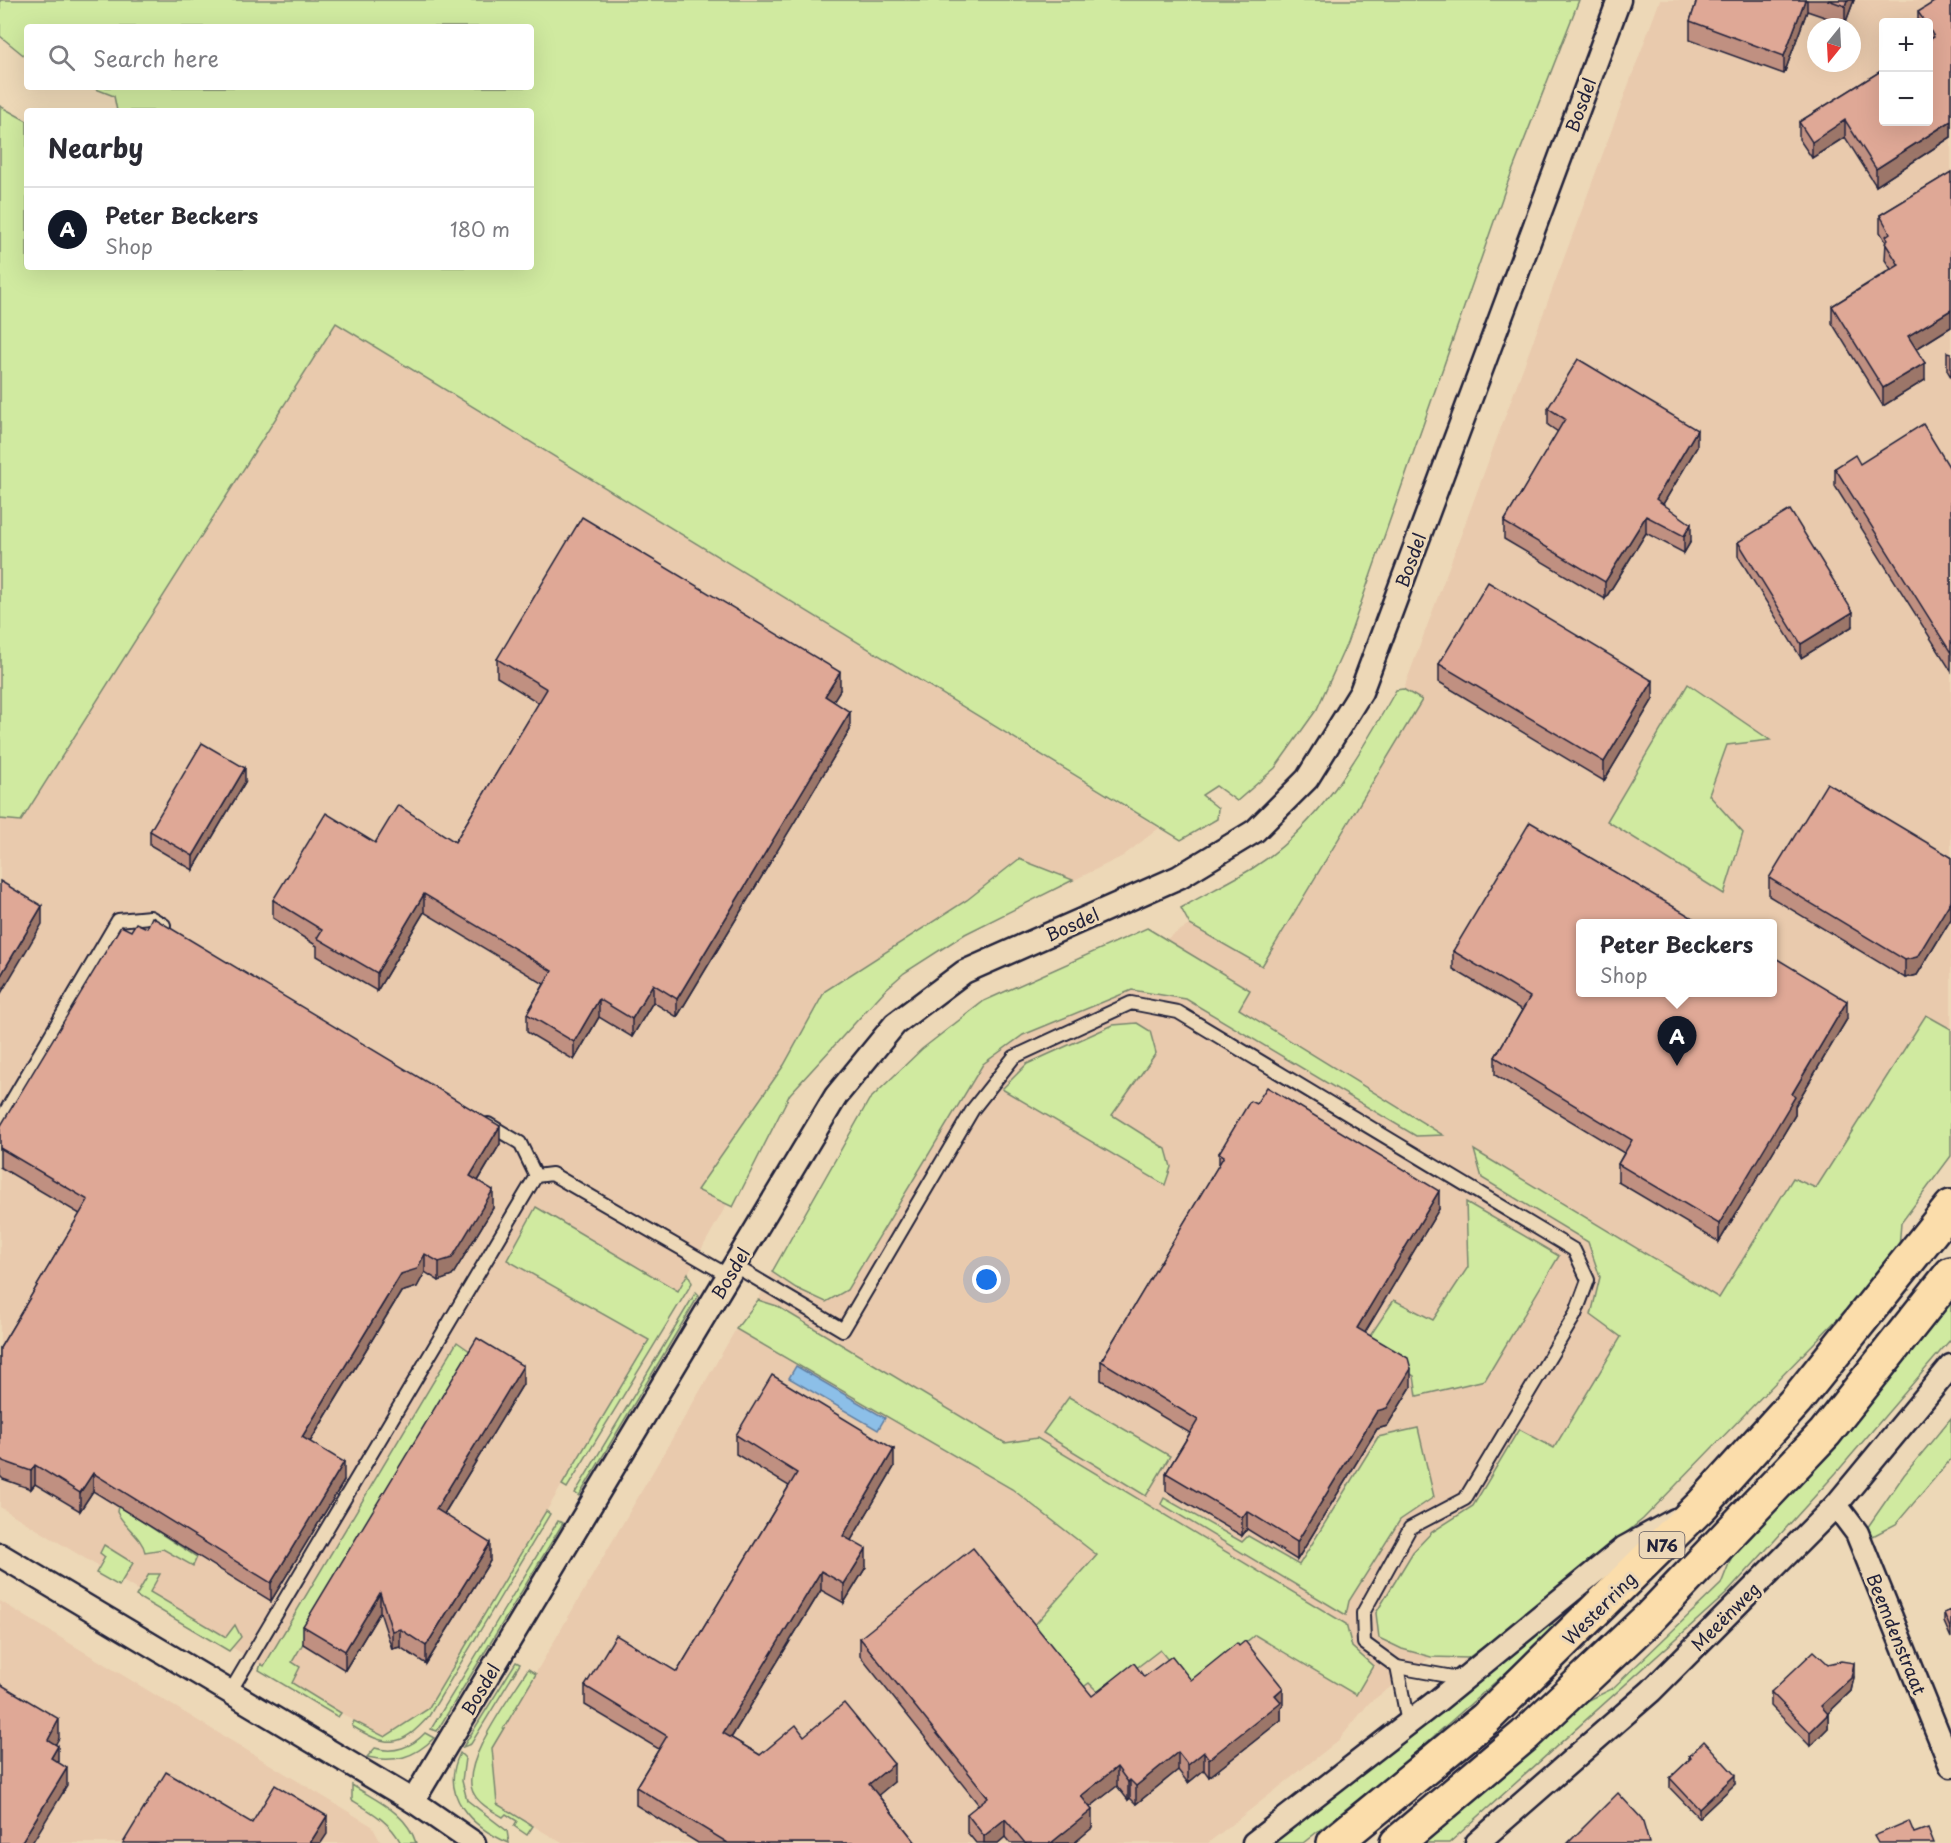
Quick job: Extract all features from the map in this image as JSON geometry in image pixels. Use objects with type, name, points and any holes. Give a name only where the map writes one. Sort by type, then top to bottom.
[{"type":"highway","name":"Westerring","points":[[1334,1843],[1485,1719],[1702,1505],[1796,1401],[1951,1207]]},
{"type":"highway","name":"N76","points":[[1397,1843],[1525,1735],[1648,1618],[1825,1433],[1951,1274]]},
{"type":"street","name":"Bosdel","points":[[413,1801],[836,1096],[895,1024],[964,972],[1179,877],[1255,831],[1307,779],[1361,692],[1619,0]]},
{"type":"street","name":"Meeënweg","points":[[1477,1843],[1651,1690],[1836,1505],[1918,1409],[1951,1366]]},
{"type":"street","points":[[1254,1843],[1408,1724],[1624,1548],[1702,1505]]},
{"type":"street","name":"Beemdenstraat","points":[[1836,1505],[1857,1533],[1951,1766]]},
{"type":"street","points":[[0,1555],[413,1801],[461,1840]]},
{"type":"lane","points":[[0,1121],[118,920],[150,917],[180,935]]},
{"type":"lane","points":[[536,1176],[552,1174],[843,1330],[973,1109],[1014,1057],[1131,1004],[1178,1012],[1574,1250],[1588,1280],[1575,1315],[1465,1499],[1410,1528],[1363,1613],[1364,1643],[1397,1667],[1464,1679]]},
{"type":"lane","points":[[480,1119],[520,1143],[536,1176]]},
{"type":"lane","points":[[230,1692],[536,1176]]},
{"type":"lane","points":[[1397,1667],[1408,1724]]},
{"type":"shaded area","points":[[1660,0],[1951,0],[1951,1029],[1926,1015],[1816,1189],[1792,1178],[1719,1298],[1475,1151],[1482,1178],[1588,1242],[1600,1277],[1591,1315],[1622,1336],[1554,1449],[1519,1429],[1473,1506],[1432,1532],[1402,1649],[1431,1657],[1369,1703],[1339,1740],[1208,1843],[562,1843],[497,1804],[492,1748],[736,1329],[1012,1489],[1097,1555],[1031,1629],[1101,1695],[1160,1650],[1190,1687],[1255,1635],[1356,1695],[1372,1666],[1352,1647],[1346,1624],[1038,1438],[1005,1443],[777,1306],[758,1300],[772,1272],[796,1288],[847,1290],[983,1064],[1023,1035],[1132,990],[1186,999],[1416,1136],[1442,1134],[1239,1009],[1250,990],[1165,940],[1297,857],[1401,696]]},
{"type":"shaded area","points":[[336,323],[1159,828],[1123,856],[965,934],[903,973],[843,1029],[789,1094],[678,1291],[428,1709],[384,1739],[0,1507],[0,819],[21,820]]},
{"type":"shaded area","points":[[0,1601],[372,1826],[381,1843],[0,1843]]},
{"type":"green space","points":[[0,0],[1579,0],[1506,187],[1347,643],[1317,709],[1275,768],[1237,801],[1216,786],[1202,795],[1218,808],[1217,819],[1181,840],[336,323],[21,821],[0,819],[0,106],[24,119],[24,270],[534,270],[534,108],[116,108],[114,96],[99,90],[534,90],[534,24],[24,24],[24,56],[0,36]]},
{"type":"green space","points":[[1688,684],[1770,740],[1727,745],[1709,795],[1743,833],[1724,894],[1607,821]]},
{"type":"green space","points":[[1403,689],[1422,700],[1262,966],[1190,925],[1181,908],[1253,868],[1298,832],[1317,811],[1352,764],[1396,690]]},
{"type":"green space","points":[[1019,859],[1073,880],[965,934],[904,973],[886,989],[790,1094],[733,1207],[697,1190],[784,1065],[825,991],[967,900]]},
{"type":"green space","points":[[1147,928],[1250,990],[1239,1009],[1443,1135],[1416,1136],[1186,999],[1132,990],[1023,1035],[983,1064],[847,1290],[826,1302],[796,1288],[772,1272],[869,1100],[922,1049],[984,1001]]},
{"type":"green space","points":[[1926,1015],[1951,1029],[1951,1156],[1901,1223],[1899,1248],[1847,1309],[1643,1519],[1514,1624],[1468,1658],[1431,1657],[1402,1649],[1379,1638],[1376,1613],[1413,1552],[1432,1532],[1473,1506],[1519,1429],[1554,1448],[1621,1337],[1591,1315],[1600,1277],[1588,1242],[1482,1178],[1474,1150],[1719,1298],[1793,1178],[1816,1188]]},
{"type":"green space","points":[[1137,1023],[1150,1031],[1156,1053],[1112,1115],[1166,1149],[1171,1167],[1165,1185],[1002,1089],[1027,1064],[1113,1025]]},
{"type":"green space","points":[[1466,1202],[1559,1256],[1485,1380],[1417,1396],[1414,1376],[1364,1345],[1394,1300],[1433,1320],[1468,1267]]},
{"type":"green space","points":[[536,1207],[678,1291],[688,1273],[692,1283],[567,1488],[562,1485],[649,1340],[507,1260]]},
{"type":"green space","points":[[696,1292],[699,1295],[579,1496],[575,1493]]},
{"type":"green space","points":[[1951,1298],[1951,1339],[1836,1473],[1726,1594],[1449,1843],[1423,1843],[1587,1701],[1612,1689],[1721,1584],[1732,1556],[1876,1396]]},
{"type":"green space","points":[[758,1300],[777,1306],[1005,1443],[1037,1438],[1346,1624],[1352,1647],[1373,1666],[1356,1695],[1255,1635],[1190,1687],[1160,1650],[1101,1695],[1089,1683],[1081,1689],[1031,1629],[1097,1555],[1012,1489],[736,1329]]},
{"type":"green space","points":[[457,1342],[474,1354],[292,1662],[300,1667],[292,1683],[341,1713],[338,1717],[259,1670],[261,1664],[264,1666]]},
{"type":"green space","points":[[1069,1397],[1170,1456],[1146,1496],[1043,1433]]},
{"type":"green space","points":[[1951,1418],[1951,1459],[1896,1524],[1871,1537],[1865,1531],[1904,1475]]},
{"type":"green space","points":[[1418,1428],[1434,1497],[1400,1520],[1349,1601],[1346,1615],[1161,1504],[1164,1498],[1242,1542],[1248,1536],[1299,1565],[1378,1437]]},
{"type":"green space","points":[[118,1506],[197,1557],[193,1566],[163,1549],[145,1552],[117,1512]]},
{"type":"green space","points":[[546,1511],[550,1514],[429,1716],[410,1734],[393,1741],[375,1738],[352,1726],[354,1721],[385,1737],[428,1709]]},
{"type":"green space","points":[[558,1521],[563,1523],[437,1731],[431,1729]]},
{"type":"green space","points":[[104,1545],[133,1563],[119,1586],[96,1573],[105,1557],[100,1553]]},
{"type":"green space","points":[[149,1574],[160,1574],[150,1592],[226,1637],[235,1625],[241,1637],[229,1651],[136,1596]]},
{"type":"green space","points":[[1548,1623],[1556,1625],[1553,1631],[1399,1767],[1303,1843],[1261,1843]]},
{"type":"green space","points":[[516,1662],[520,1664],[471,1744],[463,1747]]},
{"type":"green space","points":[[528,1669],[536,1674],[492,1748],[497,1804],[533,1826],[527,1835],[514,1826],[517,1821],[506,1814],[503,1817],[480,1801],[474,1794],[471,1782],[473,1766],[479,1749]]},
{"type":"green space","points":[[425,1733],[434,1738],[411,1754],[395,1759],[367,1757],[375,1748],[396,1750],[414,1742]]},
{"type":"green space","points":[[460,1753],[465,1758],[462,1781],[467,1800],[507,1831],[509,1843],[482,1828],[462,1808],[453,1783]]},
{"type":"green space","points":[[352,1785],[381,1802],[398,1816],[412,1833],[416,1843],[401,1843],[386,1823],[352,1800]]},
{"type":"water","points":[[796,1366],[885,1418],[878,1430],[789,1378]]},
{"type":"building","points":[[1697,0],[1805,0],[1784,56],[1690,21]]},
{"type":"building","points":[[1828,0],[1847,0],[1845,6]]},
{"type":"building","points":[[1937,0],[1951,0],[1951,121],[1876,169],[1845,120],[1812,142],[1799,122],[1879,72],[1879,126],[1933,126],[1933,18],[1922,18],[1918,12]]},
{"type":"building","points":[[1951,172],[1951,310],[1908,336],[1925,363],[1883,388],[1832,306],[1899,265],[1885,243],[1888,240],[1886,236],[1890,233],[1880,215]]},
{"type":"building","points":[[1578,359],[1697,430],[1656,499],[1691,524],[1684,536],[1646,516],[1605,582],[1504,522],[1565,419],[1548,408]]},
{"type":"building","points":[[1923,424],[1951,470],[1951,653],[1835,468],[1855,455],[1860,464]]},
{"type":"building","points":[[1790,510],[1853,612],[1801,644],[1738,542]]},
{"type":"building","points":[[582,517],[840,672],[825,696],[850,712],[677,999],[653,984],[632,1019],[599,999],[574,1042],[527,1014],[552,971],[424,894],[377,973],[317,938],[322,930],[273,900],[326,813],[375,843],[398,805],[455,842],[547,689],[497,659]]},
{"type":"building","points":[[1488,582],[1653,681],[1604,762],[1439,664]]},
{"type":"building","points":[[202,743],[245,768],[193,856],[150,831]]},
{"type":"building","points":[[1827,783],[1951,857],[1951,901],[1917,957],[1905,960],[1769,878]]},
{"type":"building","points":[[1530,822],[1695,919],[1576,919],[1576,997],[1777,997],[1777,959],[1847,1001],[1792,1094],[1795,1097],[1719,1224],[1618,1164],[1632,1140],[1495,1057],[1530,997],[1453,951]]},
{"type":"building","points":[[0,881],[42,906],[0,977]]},
{"type":"building","points":[[152,917],[500,1126],[470,1176],[493,1190],[452,1258],[439,1262],[425,1254],[417,1269],[401,1274],[302,1437],[344,1462],[271,1583],[93,1473],[80,1493],[35,1465],[31,1471],[0,1458],[0,1348],[88,1200],[0,1148],[0,1127],[121,926],[131,931],[136,923],[147,928]]},
{"type":"building","points":[[1267,1087],[1439,1191],[1357,1328],[1408,1358],[1411,1369],[1387,1408],[1377,1411],[1297,1542],[1247,1511],[1242,1518],[1166,1473],[1198,1420],[1101,1361],[1224,1156],[1219,1153],[1250,1101],[1256,1104]]},
{"type":"building","points":[[477,1338],[523,1366],[436,1509],[490,1543],[426,1646],[400,1629],[392,1631],[380,1593],[345,1651],[303,1626]]},
{"type":"building","points":[[772,1375],[894,1449],[843,1536],[866,1549],[844,1584],[821,1571],[723,1733],[760,1755],[796,1725],[804,1736],[844,1703],[894,1764],[869,1784],[916,1843],[728,1843],[636,1787],[667,1736],[585,1686],[616,1635],[677,1672],[797,1473],[736,1435]]},
{"type":"building","points":[[973,1548],[1092,1696],[1134,1663],[1144,1677],[1172,1656],[1191,1680],[1237,1643],[1239,1646],[1245,1641],[1283,1688],[1275,1695],[1281,1702],[1209,1759],[1204,1752],[1188,1765],[1178,1752],[1136,1786],[1130,1780],[1128,1782],[1117,1767],[1081,1796],[1092,1810],[1051,1843],[1025,1843],[1005,1819],[984,1836],[967,1814],[988,1797],[860,1638]]},
{"type":"building","points":[[1951,1610],[1951,1630],[1944,1613]]},
{"type":"building","points":[[1814,1651],[1828,1664],[1841,1661],[1854,1663],[1851,1678],[1821,1706],[1828,1714],[1810,1732],[1771,1692]]},
{"type":"building","points":[[0,1684],[59,1719],[48,1740],[58,1746],[51,1758],[67,1768],[21,1843],[0,1843]]},
{"type":"building","points":[[1704,1741],[1735,1775],[1699,1809],[1670,1778],[1691,1758],[1689,1756]]},
{"type":"building","points":[[166,1772],[252,1823],[275,1785],[327,1816],[310,1843],[123,1843]]},
{"type":"building","points":[[1618,1793],[1642,1819],[1649,1843],[1568,1843]]},
{"type":"building","points":[[1909,1821],[1914,1833],[1928,1828],[1934,1843],[1878,1843],[1874,1836]]},
{"type":"place","name":"Peter Beckers","points":[[1677,1066]]}]
